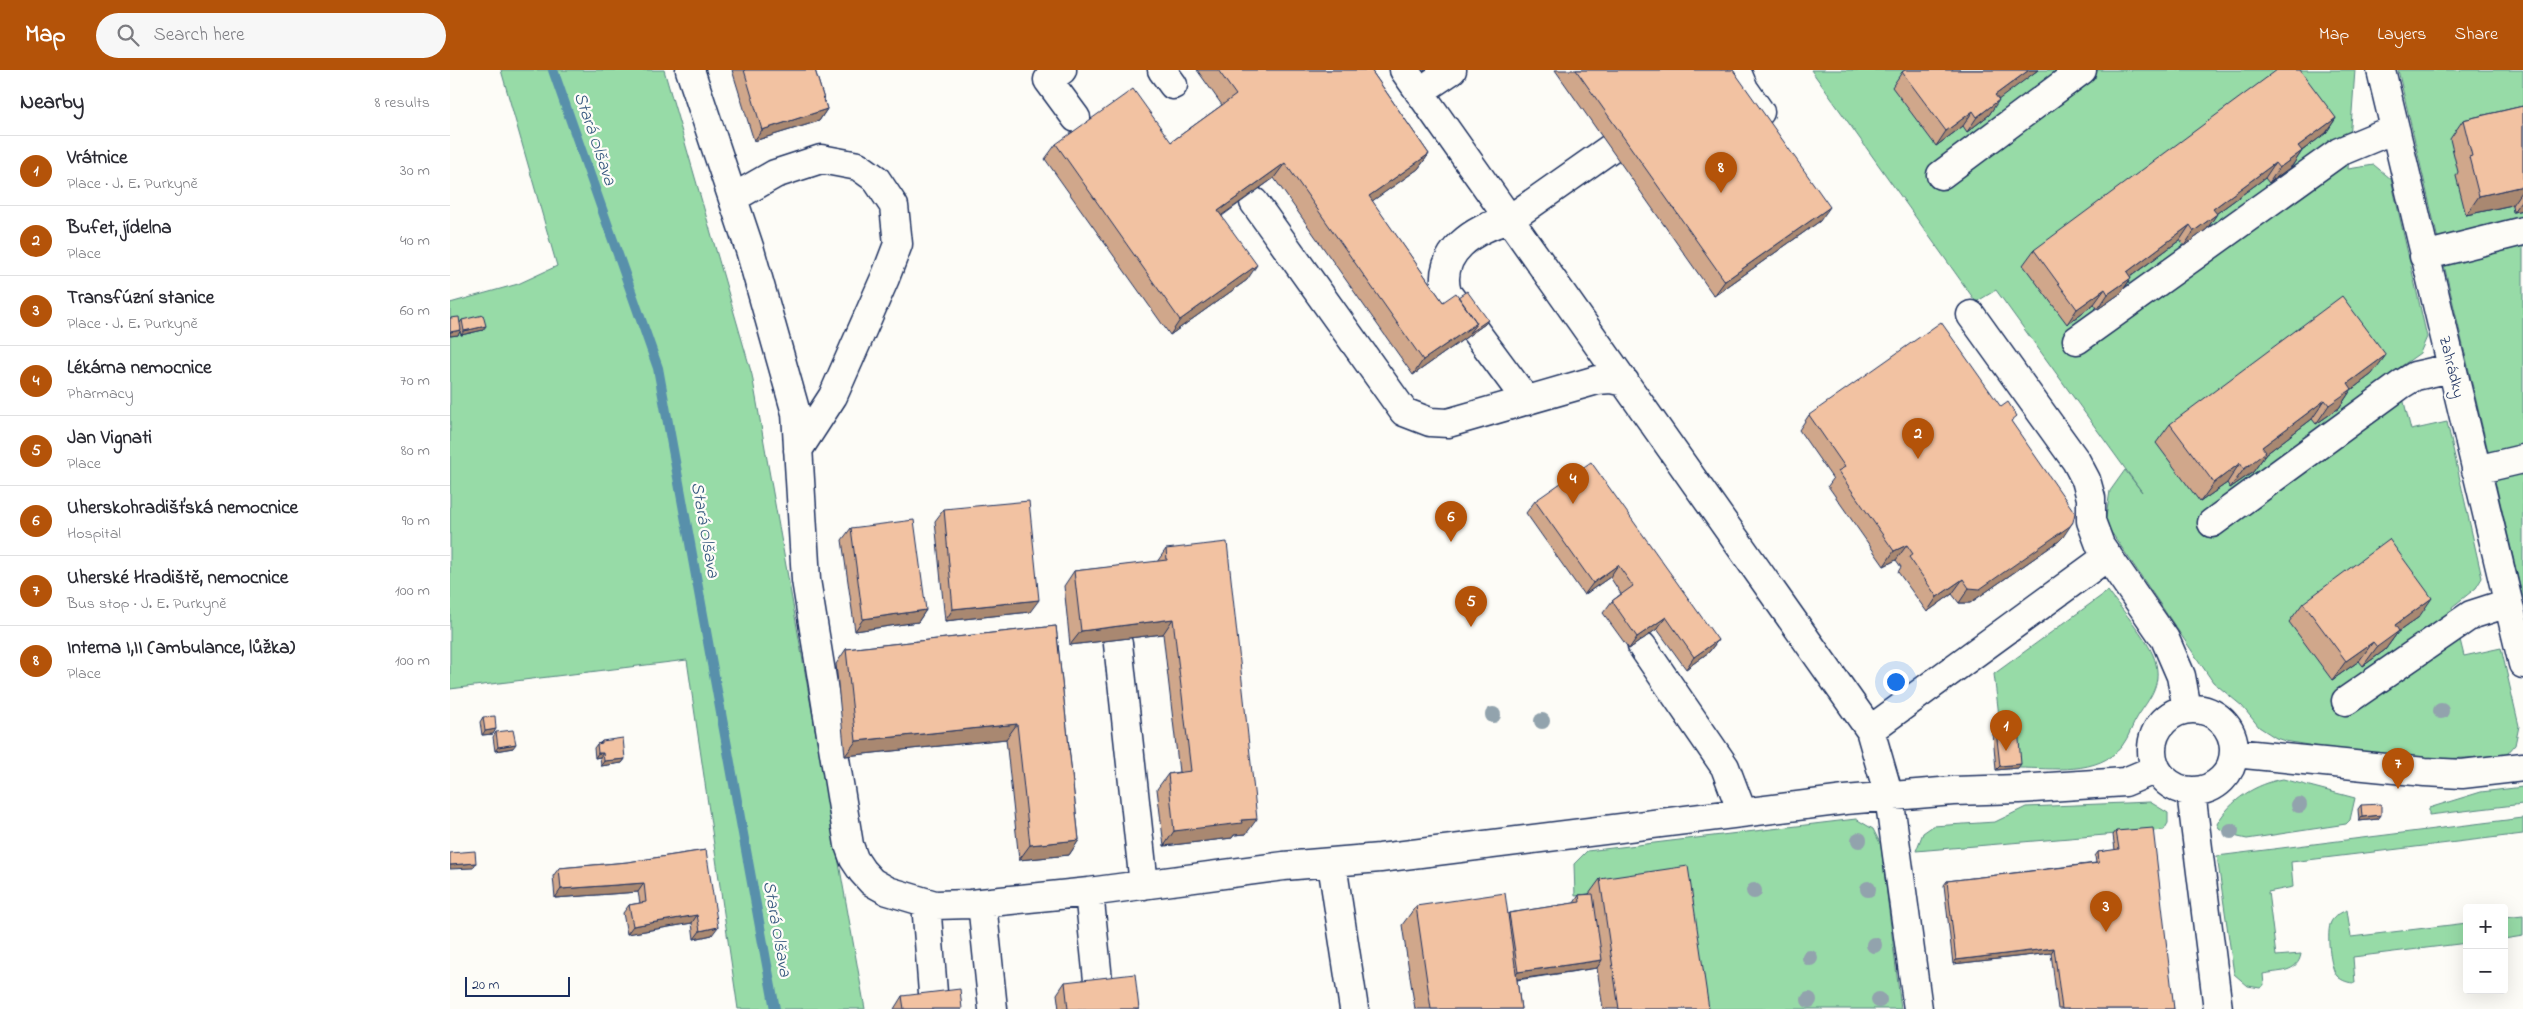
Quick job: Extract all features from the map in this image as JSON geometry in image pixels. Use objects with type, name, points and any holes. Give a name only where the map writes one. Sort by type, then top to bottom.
[{"type":"street","points":[[690,70],[750,250],[796,413],[806,580],[849,845],[854,859],[872,882],[905,898],[926,903],[951,905],[1089,892],[1284,866],[1332,864],[1742,812],[1889,796],[2125,782],[2156,769]]},
{"type":"street","points":[[1062,70],[1048,80],[1076,118]]},
{"type":"street","points":[[1452,70],[1411,81],[1870,730],[1889,796],[1918,1009]]},
{"type":"street","points":[[1736,70],[1744,90],[1772,129]]},
{"type":"street","points":[[1941,175],[2082,70]]},
{"type":"street","name":"Zahrádky","points":[[2381,70],[2523,664]]},
{"type":"street","points":[[2077,340],[2339,152],[2373,138],[2396,132]]},
{"type":"street","points":[[1527,401],[1447,293],[1445,286],[1447,263],[1453,251],[1482,230],[1495,223],[1510,219],[1610,148]]},
{"type":"street","points":[[733,198],[775,174],[821,159],[858,166],[876,179],[894,206],[898,244],[885,278],[832,396],[798,450]]},
{"type":"street","points":[[1254,202],[1404,412],[1430,422],[1448,423],[1597,380],[1611,379],[1625,382]]},
{"type":"street","points":[[2424,256],[2523,231]]},
{"type":"street","points":[[1971,315],[2076,461],[2086,480],[2091,498],[2091,521],[2100,545],[2172,652],[2181,676],[2187,709]]},
{"type":"street","points":[[2212,523],[2402,384],[2415,376],[2451,368]]},
{"type":"street","points":[[2476,470],[2523,459]]},
{"type":"street","points":[[1870,730],[2108,556]]},
{"type":"street","points":[[2346,701],[2471,615],[2508,603]]},
{"type":"street","points":[[1118,644],[1144,885]]},
{"type":"street","points":[[1642,646],[1725,767],[1742,812]]},
{"type":"street","points":[[2187,709],[2207,711],[2224,722],[2233,740],[2234,753],[2229,771],[2221,781],[2204,790],[2191,792],[2171,785],[2156,769],[2152,746],[2158,729],[2171,716],[2187,709]]},
{"type":"street","points":[[2234,753],[2462,774],[2523,767]]},
{"type":"street","points":[[2191,792],[2218,1009]]},
{"type":"street","points":[[1332,864],[1354,1009]]},
{"type":"street","points":[[1089,892],[1099,990]]},
{"type":"street","points":[[926,903],[933,993]]},
{"type":"street","points":[[982,903],[993,1009]]},
{"type":"green space","points":[[501,70],[664,70],[752,375],[865,1009],[738,1009],[687,660],[450,689],[450,303],[518,284],[557,266]]},
{"type":"green space","points":[[1811,70],[2355,70],[2348,169],[2374,165],[2391,179],[2427,337],[2420,353],[2396,370],[2411,430],[2447,422],[2482,578],[2476,588],[2452,607],[2464,656],[2501,648],[2519,726],[2515,745],[2507,754],[2479,757],[2424,758],[2368,754],[2285,741],[2276,738],[2259,727],[2242,706],[2213,682],[2105,523],[2110,491],[2125,470],[2142,492],[1996,290],[1976,302]]},
{"type":"green space","points":[[2398,70],[2523,70],[2523,599]]},
{"type":"green space","points":[[2108,591],[2142,636],[2153,655],[2157,679],[2150,698],[2122,746],[2112,756],[2088,766],[2074,768],[2018,768],[2015,732],[2001,733],[1994,674]]},
{"type":"green space","points":[[2283,779],[2355,798],[2350,820],[2346,824],[2247,839],[2229,835],[2219,828],[2217,824],[2229,807],[2237,800],[2254,789]]},
{"type":"green space","points":[[2523,787],[2523,804],[2429,815],[2429,808],[2481,792]]},
{"type":"green space","points":[[2150,802],[2168,813],[2168,823],[2164,830],[1916,851],[1923,833],[1933,826],[1995,822],[2026,807]]},
{"type":"green space","points":[[2523,818],[2523,834],[2291,862],[2293,887],[2268,892],[2276,956],[2301,954],[2299,960],[2292,968],[2263,974],[2264,985],[2260,988],[2248,986],[2234,974],[2217,856]]},
{"type":"green space","points":[[1856,819],[1873,829],[1881,845],[1901,1009],[1694,1009],[1675,885],[1575,896],[1574,864],[1587,851]]},
{"type":"green space","points":[[2347,910],[2351,937],[2463,923],[2463,943],[2353,957],[2355,983],[2348,982],[2337,976],[2332,966],[2329,933],[2331,922]]},
{"type":"green space","points":[[2523,916],[2523,936],[2508,938],[2508,918]]},
{"type":"building","points":[[744,70],[815,70],[827,109],[762,130]]},
{"type":"building","points":[[1218,70],[1371,70],[1429,154],[1369,196],[1443,302],[1456,293],[1477,323],[1423,360],[1285,163],[1218,211],[1257,265],[1180,320],[1056,144],[1133,89],[1171,142],[1236,95]]},
{"type":"building","points":[[1576,70],[1733,70],[1830,207],[1725,281]]},
{"type":"building","points":[[1905,70],[2029,70],[1995,95],[1999,100],[1977,117],[1973,111],[1946,131],[1902,72]]},
{"type":"building","points":[[2277,70],[2300,70],[2336,118],[2298,146],[2302,151],[2279,168],[2275,163],[2213,209],[2217,214],[2194,231],[2190,225],[2127,272],[2131,278],[2108,294],[2105,289],[2077,309],[2034,250]]},
{"type":"building","points":[[2523,106],[2523,186],[2479,196],[2469,157],[2472,156],[2463,120]]},
{"type":"building","points":[[1467,291],[1488,320],[1469,333],[1477,323],[1458,297]]},
{"type":"building","points":[[2342,296],[2386,355],[2348,383],[2352,389],[2329,405],[2325,400],[2262,447],[2266,452],[2244,469],[2240,463],[2214,483],[2170,424]]},
{"type":"building","points":[[483,315],[486,326],[464,331],[462,320]]},
{"type":"building","points":[[459,317],[461,330],[450,332],[450,318]]},
{"type":"building","points":[[1941,322],[2001,407],[2008,402],[2017,416],[2011,421],[2075,513],[2070,526],[1980,589],[1969,588],[1963,579],[1937,597],[1909,557],[1913,554],[1907,545],[1894,551],[1838,471],[1845,467],[1809,415]]},
{"type":"building","points":[[1591,462],[1718,640],[1694,657],[1666,617],[1637,637],[1612,601],[1633,586],[1618,565],[1593,583],[1535,501]]},
{"type":"building","points":[[1029,501],[1039,600],[953,609],[944,509]]},
{"type":"building","points":[[914,520],[926,610],[863,619],[851,528]]},
{"type":"building","points":[[2389,539],[2432,598],[2395,625],[2399,631],[2377,647],[2373,642],[2346,661],[2303,603]]},
{"type":"building","points":[[1227,542],[1257,819],[1241,820],[1242,823],[1174,831],[1168,774],[1191,771],[1173,619],[1081,631],[1074,571],[1167,560],[1166,549]]},
{"type":"building","points":[[1056,626],[1079,840],[1030,845],[1017,724],[856,741],[846,649]]},
{"type":"building","points":[[495,716],[496,729],[485,731],[483,717]]},
{"type":"building","points":[[2018,728],[2021,764],[2000,766],[1996,730]]},
{"type":"building","points":[[513,730],[516,744],[498,747],[496,732]]},
{"type":"building","points":[[623,738],[625,759],[604,761],[603,753],[598,753],[597,744],[602,743],[602,741]]},
{"type":"building","points":[[2381,804],[2381,815],[2362,817],[2361,805]]},
{"type":"building","points":[[2153,828],[2174,1009],[2062,1009],[2054,948],[1956,960],[1947,881],[2099,863],[2098,852],[2119,849],[2116,831]]},
{"type":"building","points":[[706,850],[718,927],[700,931],[697,915],[633,926],[629,905],[646,902],[644,883],[561,889],[559,868],[628,862]]},
{"type":"building","points":[[475,851],[476,863],[450,865],[450,853]]},
{"type":"building","points":[[1688,866],[1709,1009],[1619,1009],[1600,879]]},
{"type":"building","points":[[1505,893],[1521,1009],[1431,1009],[1416,906]]},
{"type":"building","points":[[1593,894],[1602,960],[1518,972],[1509,913],[1580,902],[1579,895]]},
{"type":"building","points":[[1135,974],[1139,1009],[1068,1009],[1065,982]]},
{"type":"building","points":[[960,989],[962,1009],[904,1009],[902,996]]},
{"type":"waterway","name":"Stará Olšava","points":[[553,70],[658,368],[775,1009]]},
{"type":"place","name":"Interna I,II (ambulance, lůžka)","points":[[1721,193]]},
{"type":"place","name":"Bufet, jídelna","points":[[1918,459]]},
{"type":"place","name":"Lékárna nemocnice","points":[[1573,504]]},
{"type":"place","name":"Uherskohradišťská nemocnice","points":[[1451,542]]},
{"type":"place","name":"Jan Vignati","points":[[1471,627]]},
{"type":"place","name":"Vrátnice","points":[[2006,751]]},
{"type":"place","name":"Uherské Hradiště, nemocnice","points":[[2398,789]]},
{"type":"place","name":"Transfúzní stanice","points":[[2106,932]]}]
